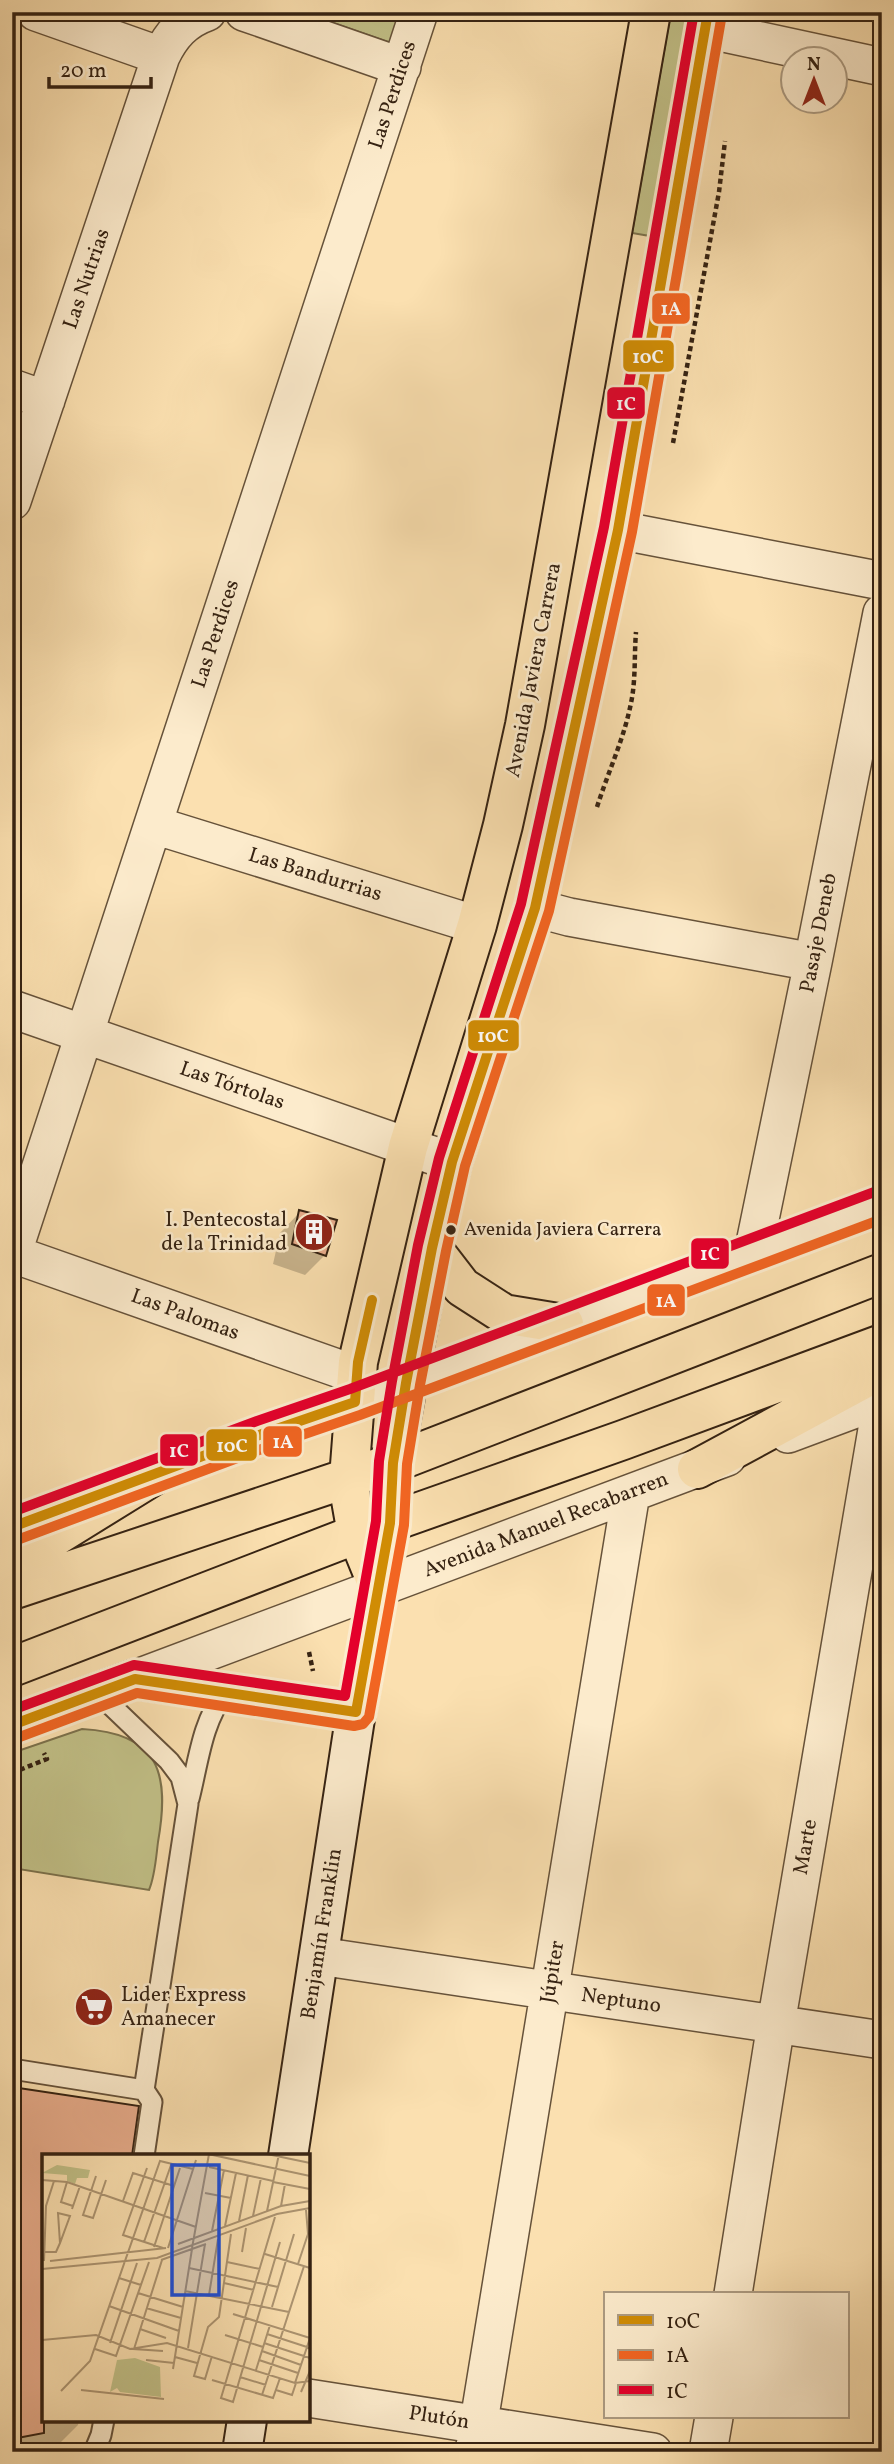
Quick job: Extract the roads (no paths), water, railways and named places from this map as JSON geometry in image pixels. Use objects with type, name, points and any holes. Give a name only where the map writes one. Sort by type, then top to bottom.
[{"type":"main road","name":"Avenida Javiera Carrera","points":[[374,1529],[349,1478],[356,1389],[367,1323],[408,1147],[477,925],[523,737],[651,12]]},
{"type":"main road","name":"Avenida Javiera Carrera","points":[[374,1529],[393,1463],[432,1248],[452,1162],[535,908],[618,530],[706,21]]},
{"type":"main road","points":[[554,560],[570,546],[589,536],[618,530]]},
{"type":"main road","points":[[432,1248],[462,1287],[504,1314],[564,1324]]},
{"type":"main road","points":[[12,1590],[393,1463],[882,1273]]},
{"type":"main road","points":[[12,1667],[374,1529],[882,1344]]},
{"type":"main road","points":[[696,1469],[882,1369]]},
{"type":"main road","points":[[12,1563],[156,1474]]},
{"type":"street","points":[[36,12],[161,57]]},
{"type":"street","name":"Las Nutrias","points":[[12,501],[161,57],[169,40],[182,25],[207,12]]},
{"type":"street","points":[[244,12],[402,67]]},
{"type":"street","name":"Las Perdices","points":[[12,1254],[419,12]]},
{"type":"street","points":[[706,21],[882,67]]},
{"type":"street","points":[[12,388],[46,400]]},
{"type":"street","points":[[618,530],[882,581]]},
{"type":"street","name":"Pasaje Deneb","points":[[753,1253],[882,613]]},
{"type":"street","name":"Las Bandurrias","points":[[154,825],[477,925]]},
{"type":"street","points":[[535,908],[813,962]]},
{"type":"street","name":"Las Tórtolas","points":[[12,1009],[452,1162]]},
{"type":"street","points":[[12,1527],[156,1474],[356,1389],[406,1383],[882,1204]]},
{"type":"street","name":"Las Palomas","points":[[12,1254],[356,1389]]},
{"type":"street","name":"Avenida Manuel Recabarren","points":[[12,1725],[882,1399]]},
{"type":"street","name":"Marte","points":[[733,2292],[882,1399]]},
{"type":"street","name":"Júpiter","points":[[477,2438],[631,1493]]},
{"type":"street","name":"Avenida Javiera Carrera","points":[[374,1529],[379,1588]]},
{"type":"street","name":"Benjamín Franklin","points":[[288,2154],[356,1712],[379,1588]]},
{"type":"street","points":[[135,1679],[356,1712]]},
{"type":"street","name":"Neptuno","points":[[318,1956],[882,2040]]},
{"type":"street","name":"Plutón","points":[[310,2398],[477,2438],[653,2452]]},
{"type":"street","points":[[708,2452],[714,2418]]},
{"type":"street","points":[[242,2452],[247,2422]]},
{"type":"lane","points":[[98,1692],[169,1762],[181,1777],[188,1804]]},
{"type":"lane","points":[[144,2154],[152,2102],[144,2091],[188,1804],[209,1718],[225,1692]]},
{"type":"lane","points":[[12,2070],[144,2091]]},
{"type":"lane","points":[[94,2452],[104,2422]]},
{"type":"place","name":"Avenida Javiera Carrera","points":[[451,1230]]},
{"type":"place","name":"I. Pentecostal de la Trinidad","points":[[314,1232]]},
{"type":"place","name":"Lider Express Amanecer","points":[[94,2007]]}]
